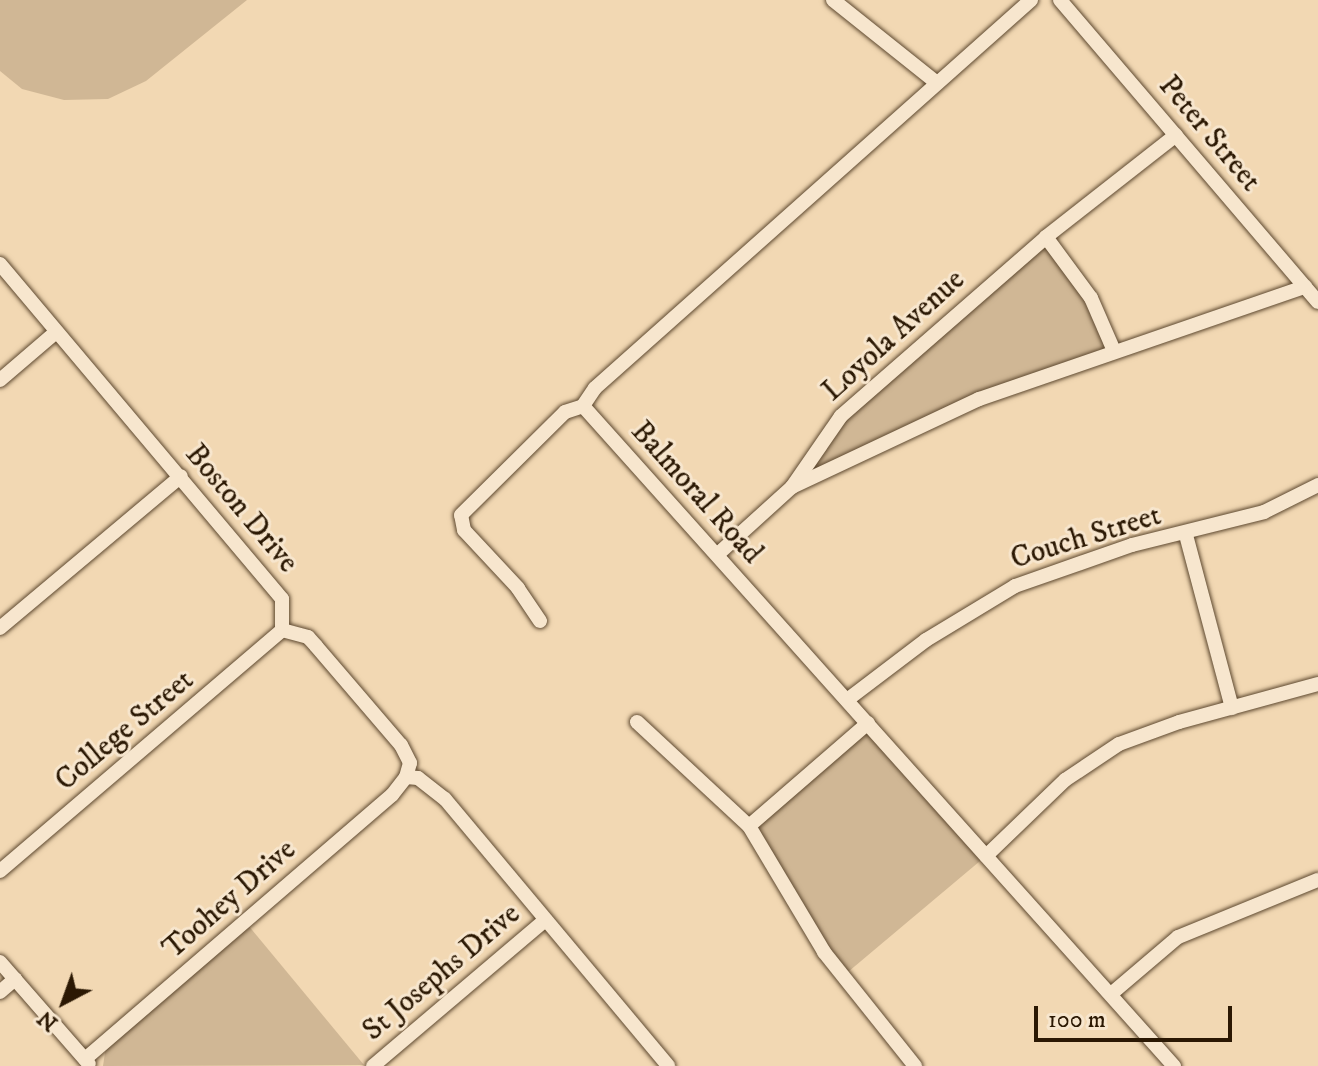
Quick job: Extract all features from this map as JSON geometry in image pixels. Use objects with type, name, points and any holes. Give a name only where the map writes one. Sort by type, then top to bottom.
[{"type":"street","points":[[833,0],[937,83]]},
{"type":"street","points":[[540,621],[518,588],[464,530],[461,515],[565,412],[583,406],[595,388],[1031,0]]},
{"type":"street","name":"Peter Street","points":[[1060,0],[1318,302]]},
{"type":"street","name":"Loyola Avenue","points":[[792,487],[814,448],[841,416],[1046,237],[1176,135]]},
{"type":"street","points":[[1046,237],[1091,298],[1114,351]]},
{"type":"street","name":"Boston Drive","points":[[0,264],[282,599],[282,630]]},
{"type":"street","name":"Loyola Avenue","points":[[718,554],[792,487],[979,399],[1305,287]]},
{"type":"street","points":[[0,380],[56,332]]},
{"type":"street","name":"Balmoral Road","points":[[583,406],[1174,1066]]},
{"type":"street","points":[[0,628],[181,476]]},
{"type":"street","name":"Couch Street","points":[[847,700],[926,640],[1015,586],[1132,545],[1186,535],[1264,512],[1318,485]]},
{"type":"street","points":[[1186,535],[1232,708]]},
{"type":"street","points":[[282,630],[308,637],[401,745],[410,763],[406,777],[418,778],[445,799],[668,1066]]},
{"type":"street","name":"College Street","points":[[0,871],[282,630]]},
{"type":"street","points":[[986,856],[1090,760],[1145,733],[1318,684]]},
{"type":"street","points":[[637,722],[749,826],[824,952],[915,1066]]},
{"type":"street","points":[[749,826],[868,723]]},
{"type":"street","name":"Toohey Drive","points":[[88,1063],[392,795],[406,777]]},
{"type":"street","points":[[1111,994],[1178,937],[1318,880]]},
{"type":"street","name":"St Josephs Drive","points":[[373,1066],[545,920]]},
{"type":"street","points":[[0,962],[88,1063]]},
{"type":"street","points":[[0,992],[15,979]]},
{"type":"shaded area","points":[[0,0],[247,0],[146,81],[108,99],[64,100],[22,89],[0,71]]},
{"type":"shaded area","points":[[1046,237],[1075,273],[1114,351],[979,399],[792,487],[814,448]]},
{"type":"shaded area","points":[[868,723],[986,856],[842,977],[749,826]]},
{"type":"shaded area","points":[[248,925],[364,1065],[103,1066],[106,1046]]}]
